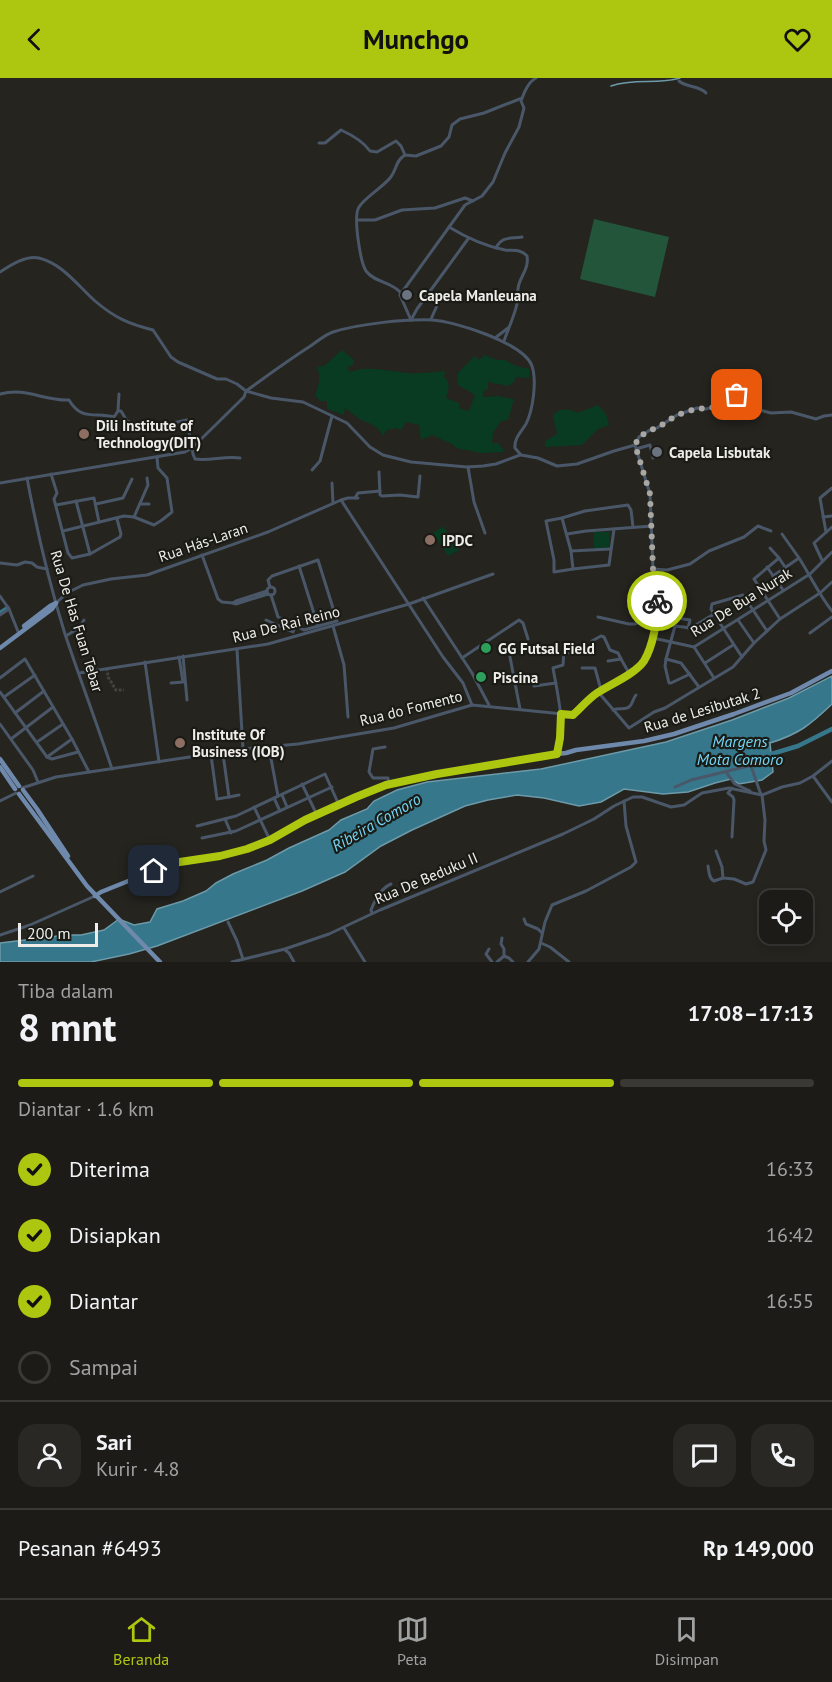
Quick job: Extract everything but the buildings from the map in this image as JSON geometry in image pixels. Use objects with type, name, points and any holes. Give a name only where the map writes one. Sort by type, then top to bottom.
[{"type":"main road","name":"Rua Hás-Laran","points":[[0,646],[52,609],[56,603]]},
{"type":"main road","name":"Rua de Lesibutak 2","points":[[97,897],[101,892],[173,863],[232,854],[270,840],[305,820],[389,785],[437,774],[576,750],[644,741],[674,734],[791,693],[832,671]]},
{"type":"main road","points":[[0,759],[19,790]]},
{"type":"main road","points":[[0,767],[35,811],[70,864],[97,897],[160,962]]},
{"type":"street","points":[[401,293],[465,205],[482,196],[493,182],[519,127],[524,108],[522,98],[529,83],[536,78]]},
{"type":"street","points":[[679,81],[682,84],[702,89],[706,93]]},
{"type":"street","points":[[405,155],[416,156],[441,146],[449,136],[453,125],[460,120],[522,98]]},
{"type":"street","points":[[319,143],[325,143],[341,130],[360,140],[370,151],[377,152],[396,141],[405,155]]},
{"type":"street","points":[[405,155],[396,164],[390,178],[357,210],[357,238],[365,269],[375,278],[396,287],[401,293],[411,320]]},
{"type":"street","points":[[357,220],[375,220],[402,210],[435,208],[465,198],[473,201]]},
{"type":"street","points":[[448,226],[468,239],[526,254],[528,262],[519,284],[518,300],[504,342]]},
{"type":"street","points":[[496,248],[499,241],[504,238],[522,237]]},
{"type":"street","points":[[411,320],[468,239]]},
{"type":"street","points":[[0,272],[25,259],[32,258],[39,258],[56,266],[121,320],[153,330],[171,357],[178,362],[217,379],[226,379],[246,391],[271,398],[303,402],[347,423],[370,447],[383,455],[411,462],[468,467],[496,464],[521,455],[538,458],[557,466],[577,464],[607,453],[650,445],[653,458]]},
{"type":"street","points":[[431,320],[440,299]]},
{"type":"street","points":[[0,483],[185,452],[192,448],[244,397],[246,391],[282,364],[331,333],[382,322],[411,320],[431,320],[456,325],[495,338],[525,355],[532,367],[534,393],[532,409],[514,445],[521,455]]},
{"type":"street","points":[[495,338],[509,327]]},
{"type":"street","points":[[0,394],[31,393],[55,400],[69,400],[81,413],[114,417],[118,411],[119,394]]},
{"type":"street","points":[[561,714],[573,715],[600,691],[644,661],[653,638],[657,616],[650,494],[635,447],[639,437],[677,415],[698,408],[714,407],[728,397],[737,395],[742,396],[752,408],[774,414],[791,412],[816,419],[832,415]]},
{"type":"street","points":[[118,411],[121,411],[127,421],[132,423],[158,424],[187,420],[194,458],[198,460],[229,456],[240,458]]},
{"type":"street","points":[[312,470],[320,460],[332,416]]},
{"type":"street","points":[[63,531],[124,516],[134,517],[154,525],[162,520],[172,512],[167,478],[158,468],[156,457]]},
{"type":"street","points":[[468,467],[476,508],[485,532]]},
{"type":"street","points":[[379,472],[380,495],[382,496],[417,497],[420,476]]},
{"type":"street","points":[[51,474],[57,493],[54,499],[68,553],[72,558],[90,554],[120,537],[117,519]]},
{"type":"street","name":"Rua De Has Fuan Tebar","points":[[27,478],[56,603],[112,769]]},
{"type":"street","points":[[134,517],[148,485],[147,478]]},
{"type":"street","points":[[96,504],[123,498],[132,479]]},
{"type":"street","points":[[332,483],[333,503]]},
{"type":"street","points":[[826,532],[820,498],[832,488]]},
{"type":"street","name":"Rua Hás-Laran","points":[[56,603],[67,593],[83,585],[147,575],[268,532],[341,500],[357,498],[358,493],[380,491]]},
{"type":"street","points":[[56,506],[92,498],[96,504],[99,522]]},
{"type":"street","points":[[341,500],[443,657],[463,683],[472,705]]},
{"type":"street","points":[[76,501],[90,554]]},
{"type":"street","points":[[140,504],[149,504]]},
{"type":"street","points":[[614,529],[609,565],[554,572],[554,560],[546,521],[585,511],[628,505],[631,510],[633,527]]},
{"type":"street","points":[[823,517],[832,516]]},
{"type":"street","points":[[562,518],[572,550],[573,569]]},
{"type":"street","points":[[567,534],[652,526]]},
{"type":"street","points":[[653,569],[667,570],[690,564],[709,550],[744,537],[758,526],[771,531]]},
{"type":"street","points":[[822,560],[814,543],[832,527]]},
{"type":"street","points":[[783,534],[832,611]]},
{"type":"street","points":[[770,548],[785,567]]},
{"type":"street","points":[[572,550],[610,549]]},
{"type":"street","name":"Rua De Bua Nurak","points":[[653,638],[694,647],[810,574],[832,552]]},
{"type":"street","points":[[202,555],[218,599],[222,602],[233,603],[275,593],[270,587]]},
{"type":"street","points":[[779,558],[754,579],[780,619]]},
{"type":"street","points":[[773,576],[799,558]]},
{"type":"street","points":[[318,560],[338,621],[304,630],[278,617],[268,593],[270,587],[268,580],[272,576],[299,566],[318,560]]},
{"type":"street","points":[[0,563],[17,565],[25,562],[47,569]]},
{"type":"street","points":[[299,566],[318,626]]},
{"type":"street","points":[[767,567],[783,590]]},
{"type":"street","name":"Rua De Rai Reino","points":[[79,673],[268,644],[409,604],[493,574]]},
{"type":"street","points":[[582,668],[595,668],[600,691],[629,728],[734,667],[780,619],[820,593],[832,582]]},
{"type":"street","points":[[742,657],[711,609],[712,604],[743,595],[767,631]]},
{"type":"street","points":[[0,596],[8,607],[18,633]]},
{"type":"street","points":[[423,598],[479,685],[489,705]]},
{"type":"street","points":[[0,615],[8,607]]},
{"type":"street","points":[[675,626],[688,628],[714,614]]},
{"type":"street","points":[[598,617],[635,624],[657,616]]},
{"type":"street","points":[[810,633],[832,617]]},
{"type":"street","points":[[688,628],[690,620],[677,618],[665,666],[669,683],[690,674]]},
{"type":"street","points":[[66,636],[80,627],[84,620]]},
{"type":"street","points":[[266,620],[293,632],[295,626]]},
{"type":"street","points":[[462,658],[519,620],[523,623],[528,639]]},
{"type":"street","points":[[738,620],[754,644]]},
{"type":"street","points":[[333,626],[344,665],[348,717]]},
{"type":"street","points":[[592,641],[601,636],[604,637],[610,650],[618,652],[629,673]]},
{"type":"street","points":[[705,663],[733,645]]},
{"type":"street","points":[[694,647],[714,678]]},
{"type":"street","points":[[557,754],[561,714],[553,668],[563,665],[564,651],[583,649]]},
{"type":"street","points":[[237,650],[243,749]]},
{"type":"street","points":[[171,683],[183,682],[181,657]]},
{"type":"street","points":[[181,657],[187,700]]},
{"type":"street","points":[[510,657],[520,709]]},
{"type":"street","points":[[0,678],[25,659],[89,772]]},
{"type":"street","points":[[666,659],[681,663],[699,687]]},
{"type":"street","points":[[608,662],[621,660]]},
{"type":"street","points":[[145,662],[159,762]]},
{"type":"street","points":[[4,698],[34,675]]},
{"type":"street","points":[[534,686],[556,683]]},
{"type":"street","points":[[15,713],[44,691]]},
{"type":"street","points":[[0,692],[47,757],[52,759],[79,752]]},
{"type":"street","points":[[614,710],[631,705],[636,695]]},
{"type":"street","name":"Rua do Fomento","points":[[0,801],[19,790],[56,777],[243,749],[298,744],[394,728],[472,705],[561,714]]},
{"type":"street","points":[[11,738],[53,707]]},
{"type":"street","points":[[37,742],[63,723]]},
{"type":"street","points":[[0,724],[33,770],[38,783]]},
{"type":"street","points":[[47,757],[72,739]]},
{"type":"street","points":[[385,747],[373,748],[369,772],[373,778],[388,778],[389,785]]},
{"type":"street","points":[[269,748],[280,811]]},
{"type":"street","points":[[223,753],[229,797]]},
{"type":"street","points":[[211,755],[217,800],[239,795]]},
{"type":"street","points":[[675,787],[691,780],[781,758]]},
{"type":"street","points":[[726,772],[735,784],[762,795],[800,783],[832,761]]},
{"type":"street","points":[[708,866],[714,881],[723,878],[734,879],[746,884],[753,882],[755,878],[766,850],[765,820],[762,795],[751,766]]},
{"type":"street","points":[[197,826],[225,819],[325,774],[339,805]]},
{"type":"street","points":[[813,776],[832,802]]},
{"type":"street","points":[[302,784],[316,815]]},
{"type":"street","points":[[202,838],[231,833],[332,787]]},
{"type":"street","points":[[528,962],[542,943],[542,933],[552,904],[586,891],[631,867],[636,862],[626,826],[624,801],[633,797],[642,797],[676,807],[684,806],[702,793],[732,788],[753,792]]},
{"type":"street","points":[[732,788],[728,793],[734,800],[732,837]]},
{"type":"street","points":[[278,796],[287,807]]},
{"type":"street","name":"Rua De Beduku II","points":[[232,962],[284,949],[329,934],[372,913],[563,834],[624,801]]},
{"type":"street","points":[[254,807],[270,840]]},
{"type":"street","points":[[225,819],[231,833]]},
{"type":"street","points":[[716,851],[723,878]]},
{"type":"street","points":[[0,892],[33,876]]},
{"type":"street","points":[[372,913],[374,903],[384,888],[391,884]]},
{"type":"street","points":[[0,935],[97,897]]},
{"type":"street","points":[[524,919],[526,924],[542,933]]},
{"type":"street","points":[[228,922],[243,959]]},
{"type":"street","points":[[344,927],[365,962]]},
{"type":"street","points":[[502,938],[504,956]]},
{"type":"street","points":[[542,943],[569,962]]},
{"type":"street","points":[[284,949],[290,953],[294,962]]},
{"type":"street","points":[[489,949],[486,954],[494,962],[504,956]]},
{"type":"street","points":[[504,956],[516,962]]},
{"type":"street","points":[[560,956],[562,962]]},
{"type":"green space","points":[[594,219],[669,237],[655,297],[580,279]]},
{"type":"green space","points":[[342,350],[354,360],[354,364],[347,368],[350,372],[371,369],[412,373],[445,371],[444,378],[447,379],[449,387],[446,398],[459,403],[459,408],[469,411],[475,395],[458,385],[458,373],[475,356],[479,360],[484,355],[497,360],[505,360],[529,369],[529,378],[516,377],[514,382],[508,386],[488,382],[488,389],[483,392],[483,397],[498,396],[514,399],[508,420],[501,421],[493,433],[492,443],[498,443],[505,452],[481,453],[456,448],[432,435],[421,440],[419,425],[406,422],[401,430],[396,428],[387,430],[383,436],[375,427],[345,408],[344,415],[327,409],[327,401],[320,401],[315,395],[319,381],[317,367],[324,366]]},
{"type":"green space","points":[[598,405],[606,414],[609,425],[598,429],[582,445],[545,447],[545,441],[557,434],[553,415],[556,412],[565,409],[578,413]]},
{"type":"green space","points":[[443,526],[459,550],[448,556],[433,533]]},
{"type":"green space","points":[[593,532],[610,532],[609,547],[594,549]]},
{"type":"water","name":"Margens Mota Comoro","points":[[832,676],[832,704],[804,728],[770,743],[773,772],[762,780],[739,784],[731,779],[688,792],[663,794],[624,789],[601,802],[579,806],[517,795],[488,800],[465,806],[412,830],[381,846],[345,872],[302,891],[157,946],[91,962],[0,962],[0,943],[81,935],[104,930],[119,919],[134,925],[150,922],[157,909],[206,891],[233,874],[329,830],[341,820],[367,809],[374,801],[397,790],[427,782],[541,769],[666,742],[789,698]]},
{"type":"waterway","points":[[611,86],[629,82],[680,78]]},
{"type":"waterway","points":[[0,612],[8,607]]},
{"type":"waterway","name":"Ribeira Comoro","points":[[768,755],[798,746],[832,729]]},
{"type":"tunnel","points":[[107,668],[108,677],[116,690],[124,690]]},
{"type":"way so far","points":[[657,601],[653,569],[650,494],[635,445],[639,437],[677,415],[698,408],[714,407],[728,397],[737,395]]},
{"type":"place","name":"Capela Manleuana","points":[[407,295]]},
{"type":"place","name":"Dili Institute of Technology(DIT)","points":[[84,434]]},
{"type":"place","name":"Capela Lisbutak","points":[[657,452]]},
{"type":"place","name":"IPDC","points":[[430,540]]},
{"type":"place","name":"GG Futsal Field","points":[[486,648]]},
{"type":"place","name":"Piscina","points":[[481,677]]},
{"type":"place","name":"Institute Of Business (IOB)","points":[[180,743]]},
{"type":"route","points":[[154,871],[173,863],[232,854],[247,849],[270,840],[305,820],[386,785],[557,754],[561,714],[573,715],[598,692],[633,671],[644,661],[653,638],[657,601]]}]
